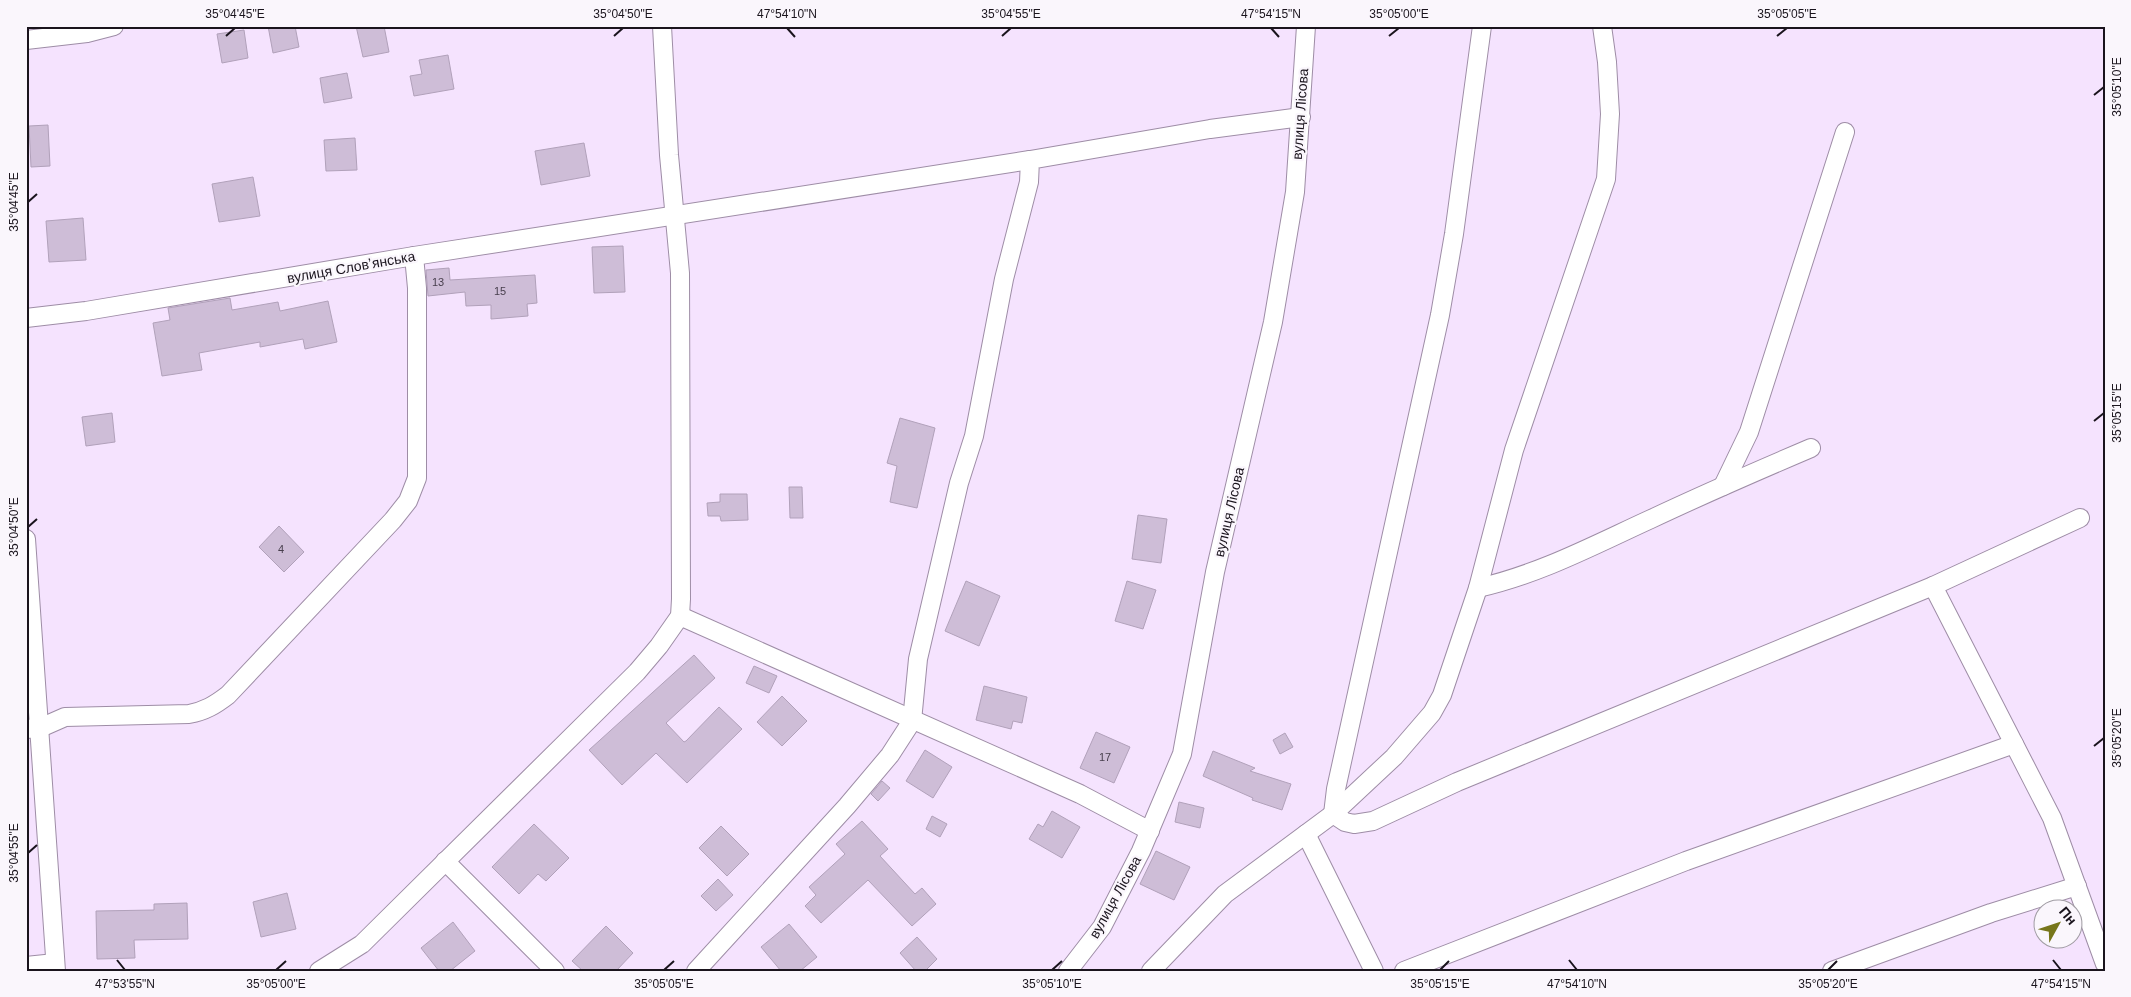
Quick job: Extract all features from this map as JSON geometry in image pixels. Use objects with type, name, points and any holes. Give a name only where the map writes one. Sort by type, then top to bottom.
[{"type":"street","points":[[26,40],[86,33],[114,26]]},
{"type":"street","points":[[319,971],[362,944],[637,672],[659,646],[680,616],[682,539],[680,272],[669,155],[662,26]]},
{"type":"street","name":"вулиця Лісова","points":[[1068,971],[1102,927],[1150,831],[1182,754],[1215,572],[1273,322],[1295,192],[1306,26]]},
{"type":"street","points":[[1333,814],[1336,789],[1440,315],[1482,26]]},
{"type":"street","points":[[1151,971],[1225,894],[1333,814],[1394,757],[1432,713],[1450,675],[1465,623],[1478,588],[1514,450],[1606,179],[1610,114],[1607,62],[1602,26]]},
{"type":"street","name":"вулиця Словʼянська","points":[[26,318],[86,311],[414,256],[676,217],[1030,160],[1210,128],[1300,117]]},
{"type":"street","points":[[1723,486],[1749,432],[1845,132]]},
{"type":"street","points":[[696,971],[847,806],[890,755],[912,721],[918,659],[959,483],[974,436],[1004,279],[1029,182],[1030,160]]},
{"type":"street","points":[[33,728],[65,717],[189,714],[215,706],[228,696],[393,520],[408,500],[417,478],[417,288],[414,256]]},
{"type":"street","points":[[1478,588],[1508,582],[1561,562],[1723,486],[1811,448]]},
{"type":"street","points":[[1333,814],[1345,822],[1354,824],[1373,821],[1457,782],[1933,586],[2080,518]]},
{"type":"street","points":[[26,539],[33,728],[55,967],[26,966]]},
{"type":"street","points":[[1933,586],[2052,818],[2105,964]]},
{"type":"street","points":[[680,616],[912,721],[1080,794],[1150,831]]},
{"type":"street","points":[[1404,971],[1686,861],[2014,744]]},
{"type":"street","points":[[1306,834],[1374,971]]},
{"type":"street","points":[[445,860],[555,971]]},
{"type":"street","points":[[1832,971],[1991,913],[2077,886]]},
{"type":"building","points":[[268,26],[295,26],[299,47],[273,53]]},
{"type":"building","points":[[356,26],[384,26],[389,52],[363,57]]},
{"type":"building","points":[[244,30],[248,58],[222,63],[217,34]]},
{"type":"building","points":[[448,55],[454,89],[414,96],[410,76],[422,74],[419,60]]},
{"type":"building","points":[[347,73],[352,98],[324,103],[320,78]]},
{"type":"building","points":[[48,125],[50,166],[31,167],[29,126]]},
{"type":"building","points":[[355,138],[357,170],[326,171],[324,140]]},
{"type":"building","points":[[584,143],[590,176],[541,185],[535,151]]},
{"type":"building","points":[[253,177],[260,216],[219,222],[212,184]]},
{"type":"building","points":[[83,218],[86,260],[49,262],[46,221]]},
{"type":"building","points":[[623,246],[625,292],[594,293],[592,247]]},
{"type":"building","points":[[449,268],[450,280],[535,275],[537,303],[527,304],[528,316],[491,319],[491,305],[466,306],[465,292],[428,296],[426,270]]},
{"type":"building","points":[[230,298],[232,310],[278,302],[280,311],[328,301],[337,342],[305,349],[303,339],[260,347],[260,342],[199,353],[202,370],[162,376],[153,323],[170,320],[168,308]]},
{"type":"building","points":[[112,413],[115,442],[86,446],[82,417]]},
{"type":"building","points":[[900,418],[935,428],[917,508],[890,502],[897,466],[887,463]]},
{"type":"building","points":[[789,487],[802,487],[803,518],[790,518]]},
{"type":"building","points":[[720,494],[747,494],[748,520],[721,521],[720,516],[708,516],[707,503],[720,502]]},
{"type":"building","points":[[1138,515],[1167,519],[1161,563],[1132,559]]},
{"type":"building","points":[[279,526],[304,552],[284,572],[259,547]]},
{"type":"building","points":[[966,581],[1000,596],[979,646],[945,631]]},
{"type":"building","points":[[1127,581],[1156,590],[1143,629],[1115,621]]},
{"type":"building","points":[[694,655],[715,678],[666,723],[684,742],[719,707],[742,729],[687,783],[656,753],[622,785],[589,750]]},
{"type":"building","points":[[754,666],[777,676],[769,693],[746,683]]},
{"type":"building","points":[[984,686],[1027,697],[1022,723],[1013,721],[1011,729],[976,720]]},
{"type":"building","points":[[782,696],[807,721],[782,746],[757,722]]},
{"type":"building","points":[[1096,732],[1130,747],[1114,783],[1080,768]]},
{"type":"building","points":[[1285,733],[1293,747],[1280,754],[1273,740]]},
{"type":"building","points":[[925,750],[952,767],[933,798],[906,781]]},
{"type":"building","points":[[1213,751],[1255,768],[1250,771],[1291,784],[1282,810],[1252,800],[1253,798],[1203,776]]},
{"type":"building","points":[[882,781],[890,788],[878,801],[871,794]]},
{"type":"building","points":[[1179,802],[1204,808],[1200,828],[1175,822]]},
{"type":"building","points":[[1052,811],[1080,827],[1062,858],[1029,839],[1038,824],[1043,827]]},
{"type":"building","points":[[932,816],[947,824],[940,837],[926,829]]},
{"type":"building","points":[[862,821],[888,849],[880,856],[915,894],[922,888],[936,904],[912,926],[868,880],[821,923],[805,906],[816,895],[809,887],[845,854],[836,844]]},
{"type":"building","points":[[534,824],[569,858],[546,881],[538,874],[519,894],[492,867]]},
{"type":"building","points":[[721,826],[749,854],[727,876],[699,848]]},
{"type":"building","points":[[1156,851],[1190,867],[1174,900],[1140,884]]},
{"type":"building","points":[[718,879],[733,895],[716,911],[701,896]]},
{"type":"building","points":[[287,893],[296,929],[261,937],[253,902]]},
{"type":"building","points":[[187,903],[188,939],[134,940],[135,958],[97,959],[96,911],[154,910],[154,904]]},
{"type":"building","points":[[453,922],[475,951],[450,971],[439,971],[421,948]]},
{"type":"building","points":[[789,924],[817,957],[800,971],[781,971],[761,947]]},
{"type":"building","points":[[606,926],[633,953],[616,971],[583,971],[572,961]]},
{"type":"building","points":[[917,937],[937,959],[925,971],[916,971],[900,953]]}]
